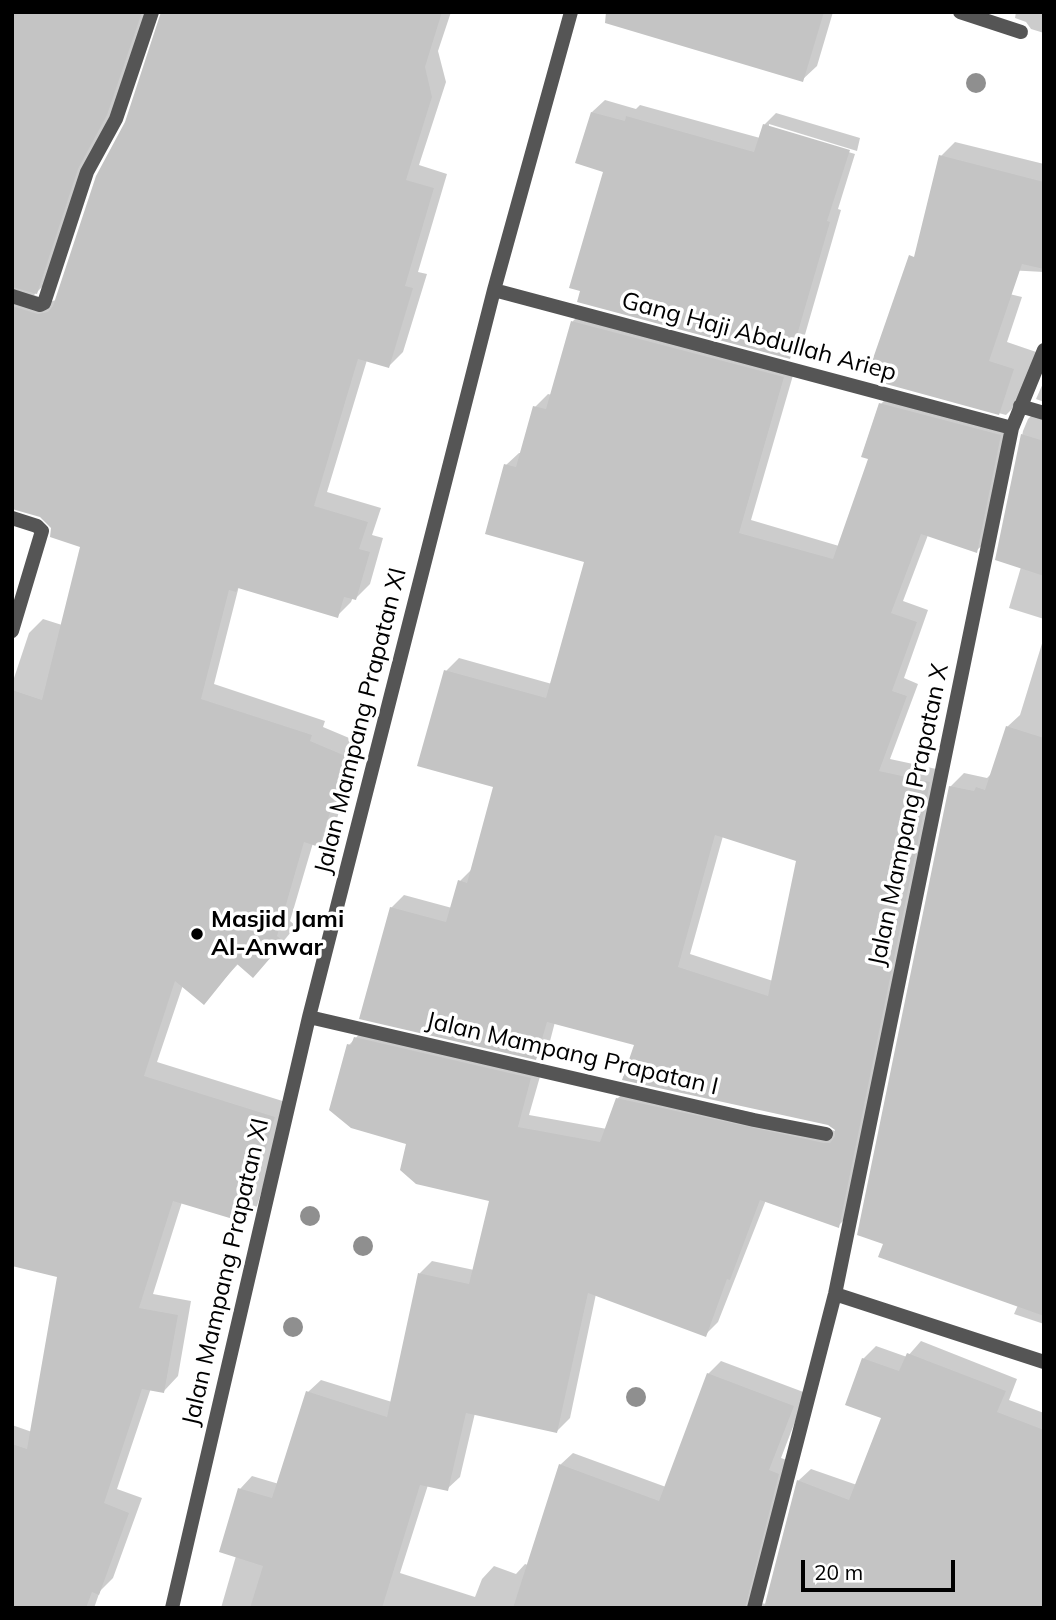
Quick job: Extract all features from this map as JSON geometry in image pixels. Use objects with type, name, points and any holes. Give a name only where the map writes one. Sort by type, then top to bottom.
[{"type":"street","points":[[12,296],[40,305],[44,303],[87,173],[116,118],[152,12]]},
{"type":"street","name":"Jalan Mampang Prapatan XI","points":[[172,1608],[309,1017],[494,290],[571,12]]},
{"type":"street","points":[[960,12],[1021,32]]},
{"type":"street","name":"Gang Haji Abdullah Ariep","points":[[494,290],[1012,428]]},
{"type":"street","name":"Jalan Mampang Prapatan X","points":[[754,1608],[835,1294],[1012,428],[1044,351]]},
{"type":"street","points":[[1020,406],[1044,412]]},
{"type":"street","points":[[12,518],[37,526],[42,531],[12,631]]},
{"type":"street","name":"Jalan Mampang Prapatan I","points":[[309,1017],[754,1120],[826,1134]]},
{"type":"street","points":[[835,1294],[1044,1362]]},
{"type":"building","points":[[12,12],[142,12],[107,115],[78,169],[37,294],[12,287]]},
{"type":"building","points":[[161,12],[442,12],[425,67],[432,97],[406,180],[434,188],[405,286],[413,288],[389,368],[358,359],[314,506],[368,522],[359,549],[370,552],[356,600],[344,597],[338,618],[238,588],[236,592],[229,590],[201,699],[312,735],[310,741],[348,757],[319,847],[304,842],[277,936],[284,942],[253,978],[237,964],[204,1005],[175,981],[144,1076],[275,1117],[243,1222],[173,1201],[139,1308],[178,1315],[164,1393],[142,1389],[104,1503],[129,1513],[99,1595],[92,1592],[86,1608],[12,1608],[12,1444],[27,1449],[57,1277],[12,1266],[12,690],[42,700],[80,547],[50,537],[51,528],[40,517],[12,509],[12,306],[38,314],[48,312],[53,306],[96,176],[125,122]]},
{"type":"building","points":[[606,12],[824,12],[803,82],[605,23]]},
{"type":"building","points":[[591,112],[625,121],[626,116],[754,152],[763,124],[850,150],[827,221],[830,222],[790,359],[577,302],[580,291],[569,288],[603,172],[575,163]]},
{"type":"building","points":[[939,155],[1044,182],[1044,269],[1022,264],[989,361],[1014,369],[999,415],[886,384],[888,376],[869,370],[909,255],[914,257]]},
{"type":"building","points":[[571,321],[784,377],[739,533],[833,559],[868,459],[861,457],[879,403],[1001,435],[977,553],[921,534],[891,613],[917,622],[892,691],[907,696],[879,771],[930,782],[839,1228],[760,1200],[706,1337],[588,1293],[557,1433],[466,1413],[448,1491],[420,1485],[382,1608],[250,1608],[263,1566],[219,1552],[238,1488],[272,1498],[306,1391],[387,1417],[418,1273],[469,1284],[489,1201],[416,1184],[400,1170],[406,1144],[351,1128],[329,1110],[347,1044],[351,1045],[354,1037],[531,1078],[518,1127],[600,1142],[616,1098],[824,1143],[830,1143],[835,1136],[835,1130],[828,1125],[622,1080],[634,1045],[547,1022],[536,1060],[359,1019],[390,907],[446,922],[458,880],[467,883],[493,787],[417,766],[444,670],[546,698],[584,562],[485,534],[504,464],[516,467],[533,406],[546,409]],"holes":[[[715,835],[796,861],[768,996],[678,967]]]},
{"type":"building","points":[[1021,434],[1044,441],[1044,576],[995,560]]},
{"type":"building","points":[[1006,726],[1044,738],[1044,1316],[878,1257],[883,1244],[857,1235],[949,786],[974,791],[976,787],[985,790]]},
{"type":"building","points":[[907,1353],[1006,1391],[997,1412],[1044,1430],[1044,1608],[764,1608],[797,1480],[849,1500],[881,1418],[845,1405],[862,1358],[899,1371]]},
{"type":"building","points":[[707,1373],[794,1406],[769,1470],[779,1474],[745,1608],[513,1608],[559,1464],[659,1501]]},
{"type":"place","name":"Masjid Jami Al-Anwar","points":[[197,934]]}]
